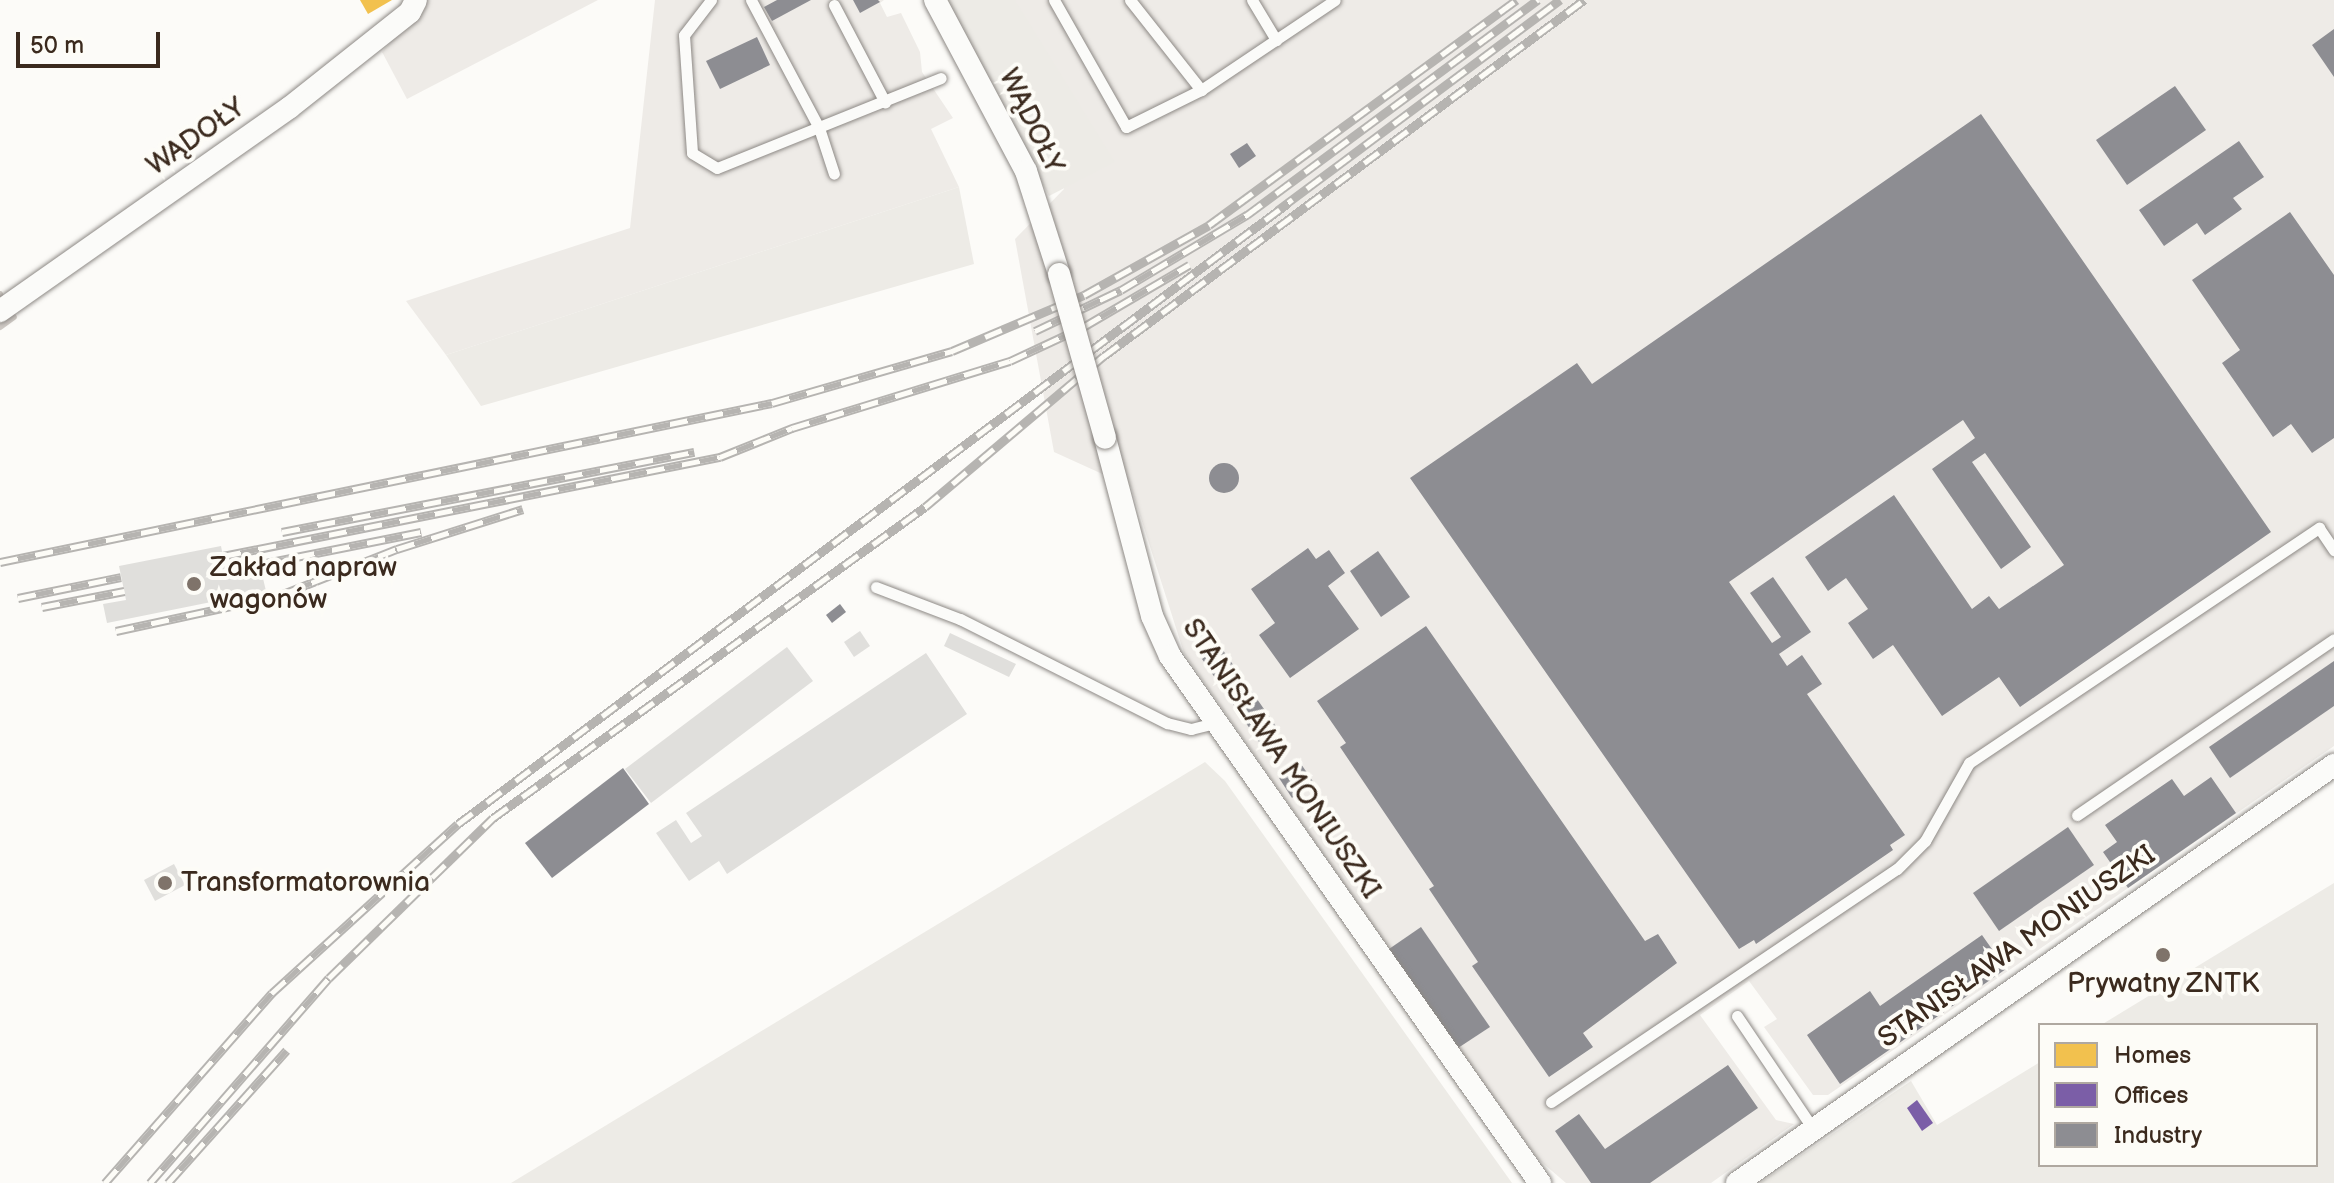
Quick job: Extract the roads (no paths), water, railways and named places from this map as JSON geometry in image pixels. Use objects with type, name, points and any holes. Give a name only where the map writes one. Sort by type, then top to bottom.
[{"type":"street","name":"WĄDOŁY","points":[[0,311],[289,108],[400,20],[416,0]]},
{"type":"street","name":"WĄDOŁY","points":[[935,0],[1026,171],[1059,274]]},
{"type":"street","name":"STANISŁAWA MONIUSZKI","points":[[1059,274],[1152,616],[1170,656],[1540,1183]]},
{"type":"street","name":"STANISŁAWA MONIUSZKI","points":[[1737,1183],[1812,1127],[2334,765]]},
{"type":"lane","points":[[711,0],[684,35],[692,153],[717,168],[941,78]]},
{"type":"lane","points":[[751,0],[819,128],[834,174]]},
{"type":"lane","points":[[1054,0],[1126,127],[1201,90],[1335,0]]},
{"type":"lane","points":[[1130,0],[1201,90]]},
{"type":"lane","points":[[1252,0],[1276,40]]},
{"type":"lane","points":[[834,5],[885,102]]},
{"type":"lane","points":[[1551,1102],[1897,869],[1925,841],[1969,763],[2319,528],[2334,550]]},
{"type":"lane","points":[[876,587],[960,619],[1167,723],[1191,729],[1215,723]]},
{"type":"lane","points":[[2077,815],[2334,639]]},
{"type":"lane","points":[[1737,1016],[1812,1127]]},
{"type":"waterway","points":[[0,327],[14,317]]},
{"type":"railway","points":[[0,562],[772,403],[952,351],[1084,295],[1209,225],[1516,0]]},
{"type":"railway","points":[[1035,331],[1121,290],[1247,215],[1538,0]]},
{"type":"railway","points":[[1278,210],[1560,0]]},
{"type":"railway","points":[[150,1183],[329,978],[493,818],[925,507],[1104,356],[1584,0]]},
{"type":"railway","points":[[105,1183],[272,993],[458,824],[1288,203]]},
{"type":"railway","points":[[223,556],[720,457],[792,428],[1010,361],[1085,326],[1189,265]]},
{"type":"railway","points":[[282,532],[694,452]]},
{"type":"railway","points":[[116,631],[278,596],[397,549],[523,509]]},
{"type":"railway","points":[[226,571],[421,532]]},
{"type":"railway","points":[[18,598],[121,577]]},
{"type":"railway","points":[[42,607],[124,591]]},
{"type":"railway","points":[[168,1183],[287,1050]]},
{"type":"place","name":"Zakład napraw wagonów","points":[[194,584]]},
{"type":"place","name":"Transformatorownia","points":[[165,883]]},
{"type":"place","name":"Prywatny ZNTK","points":[[2163,955]]}]
